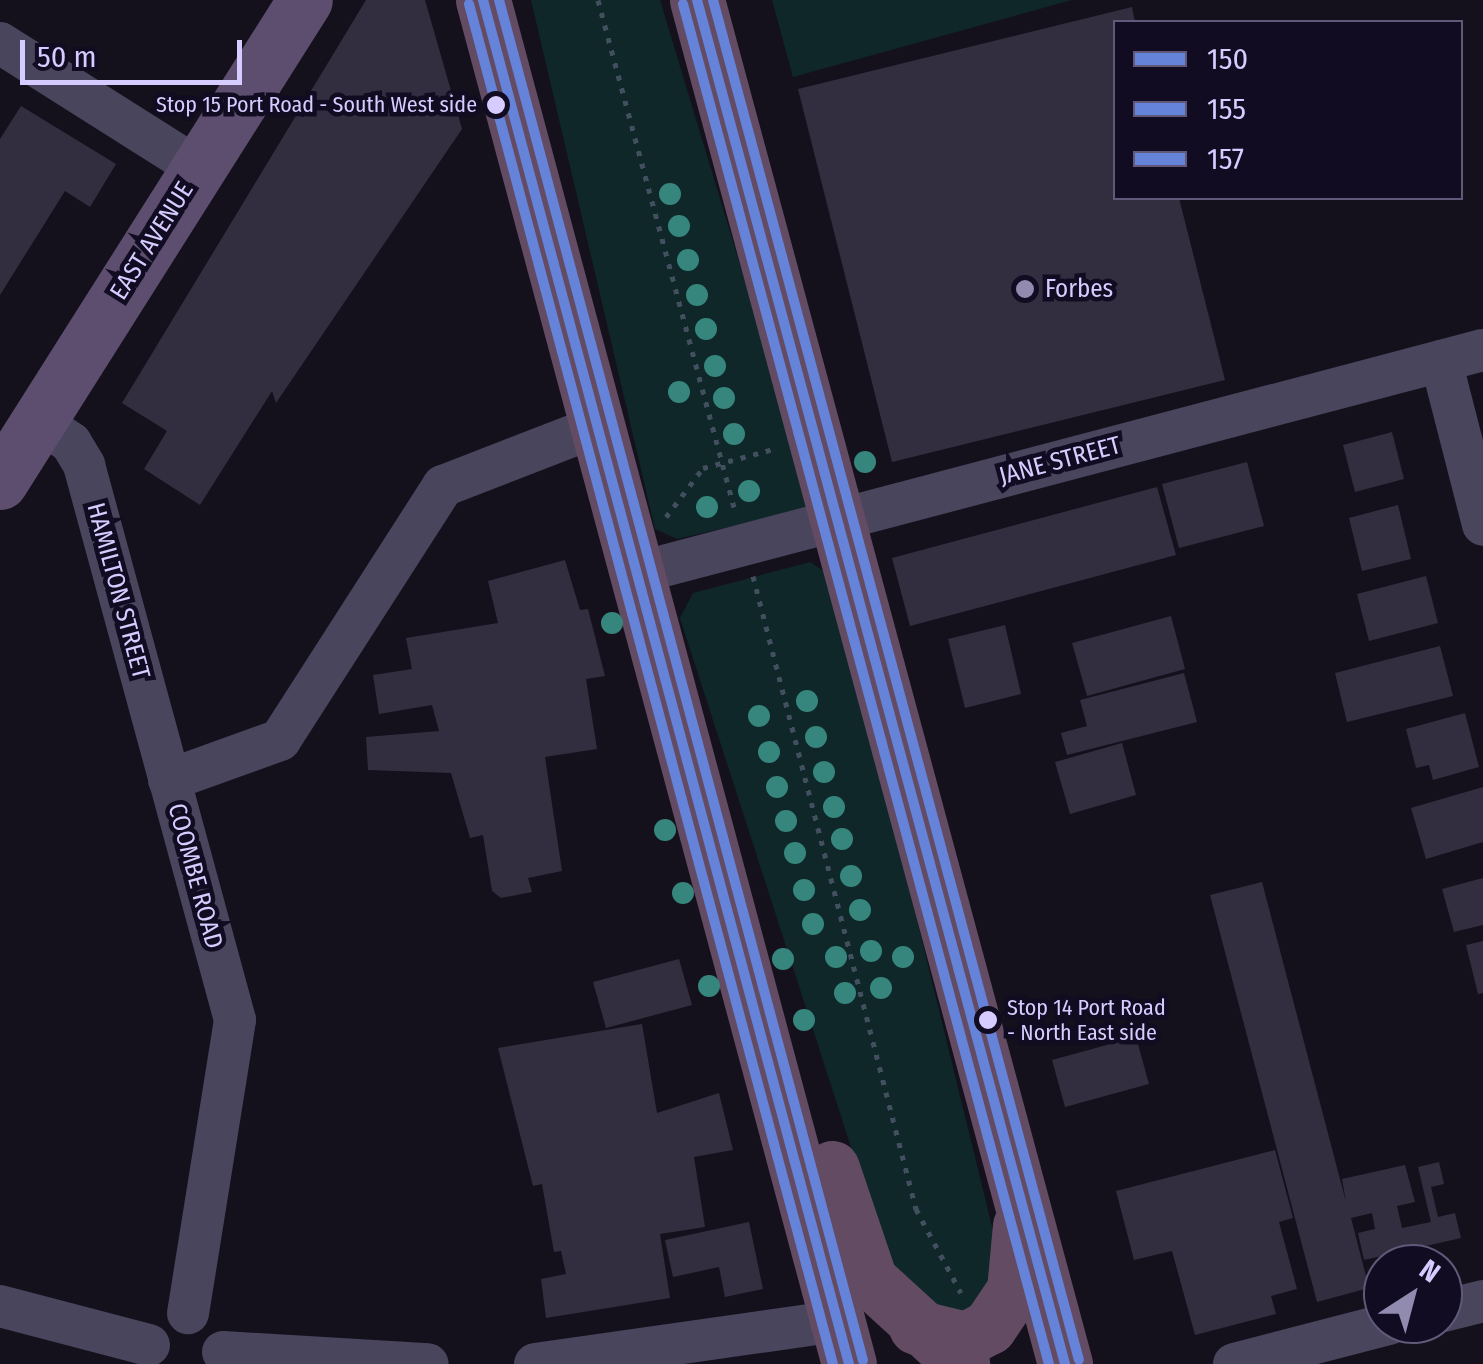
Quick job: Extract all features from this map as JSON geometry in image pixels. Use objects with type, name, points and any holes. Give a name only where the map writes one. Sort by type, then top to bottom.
[{"type":"highway","points":[[483,0],[790,1128],[843,1342]]},
{"type":"highway","points":[[698,0],[1066,1364]]},
{"type":"highway","points":[[790,1128],[823,1143],[870,1280],[916,1327],[962,1364]]},
{"type":"highway","points":[[916,1327],[966,1339],[989,1327],[1014,1290],[1024,1207]]},
{"type":"main road","name":"EAST AVENUE","points":[[0,482],[304,0]]},
{"type":"street","points":[[0,43],[198,168]]},
{"type":"street","name":"JANE STREET","points":[[638,573],[1483,350]]},
{"type":"street","points":[[1441,361],[1483,525]]},
{"type":"street","name":"HAMILTON STREET","points":[[38,420],[71,443],[84,466],[169,780]]},
{"type":"street","name":"COOMBE ROAD","points":[[188,1312],[235,1020],[169,780],[280,740],[442,486],[598,426]]},
{"type":"street","points":[[0,1306],[150,1354],[166,1318],[188,1312],[216,1328],[222,1358],[428,1364]]},
{"type":"street","points":[[1234,1364],[1363,1331]]},
{"type":"street","points":[[535,1364],[843,1342]]},
{"type":"path","points":[[598,0],[740,528]]},
{"type":"path","points":[[661,522],[703,468],[721,460],[779,448]]},
{"type":"path","points":[[752,574],[916,1209],[966,1299]]},
{"type":"green space","points":[[531,0],[660,0],[812,503],[803,510],[677,539],[655,529]]},
{"type":"green space","points":[[772,0],[1072,0],[793,77]]},
{"type":"green space","points":[[810,562],[833,577],[998,1251],[996,1287],[959,1317],[924,1306],[892,1274],[680,618],[693,593]]},
{"type":"building","points":[[366,0],[425,0],[462,129],[276,403],[272,391],[200,505],[144,469],[167,431],[122,403]]},
{"type":"building","name":"Forbes","points":[[1132,7],[1135,20],[1113,20],[1113,200],[1180,200],[1225,380],[892,462],[798,89]]},
{"type":"building","points":[[21,106],[116,164],[90,207],[65,191],[0,295],[0,139]]},
{"type":"building","points":[[1392,432],[1404,479],[1355,492],[1343,445]]},
{"type":"building","points":[[1247,462],[1264,526],[1179,548],[1162,484]]},
{"type":"building","points":[[1157,487],[1176,555],[910,626],[892,558]]},
{"type":"building","points":[[1398,505],[1411,559],[1362,571],[1349,518]]},
{"type":"building","points":[[565,560],[580,610],[588,609],[605,676],[586,679],[597,749],[545,757],[562,871],[528,878],[532,892],[501,898],[492,891],[483,835],[470,838],[451,773],[368,770],[366,737],[439,731],[432,705],[379,714],[373,675],[412,669],[406,638],[498,623],[488,581]]},
{"type":"building","points":[[1426,576],[1438,623],[1369,641],[1357,594]]},
{"type":"building","points":[[1171,616],[1185,669],[1087,696],[1072,643]]},
{"type":"building","points":[[1005,625],[1021,694],[965,708],[948,639]]},
{"type":"building","points":[[1440,646],[1453,696],[1347,722],[1335,673]]},
{"type":"building","points":[[1184,673],[1197,722],[1067,755],[1061,733],[1087,726],[1080,700]]},
{"type":"building","points":[[1465,713],[1479,767],[1433,780],[1429,765],[1416,768],[1406,729]]},
{"type":"building","points":[[1122,743],[1136,795],[1070,814],[1055,762]]},
{"type":"building","points":[[1483,787],[1483,842],[1426,859],[1411,808]]},
{"type":"building","points":[[1483,878],[1483,925],[1454,932],[1442,889]]},
{"type":"building","points":[[1262,882],[1346,1202],[1342,1179],[1405,1165],[1415,1202],[1397,1206],[1402,1228],[1431,1222],[1418,1167],[1439,1162],[1444,1184],[1431,1187],[1438,1217],[1455,1213],[1461,1238],[1435,1244],[1363,1244],[1363,1256],[1358,1233],[1375,1229],[1372,1213],[1351,1218],[1363,1265],[1363,1290],[1317,1302],[1210,895]]},
{"type":"building","points":[[1483,941],[1483,993],[1478,994],[1466,945]]},
{"type":"building","points":[[679,959],[692,1005],[606,1028],[593,982]]},
{"type":"building","points":[[642,1024],[657,1113],[719,1093],[733,1150],[694,1157],[705,1227],[660,1234],[670,1298],[546,1318],[541,1279],[566,1274],[561,1251],[554,1252],[542,1184],[533,1186],[498,1048]]},
{"type":"building","points":[[1136,1037],[1149,1084],[1065,1107],[1052,1060]]},
{"type":"building","points":[[1275,1150],[1293,1218],[1279,1222],[1297,1289],[1271,1296],[1276,1314],[1195,1335],[1172,1251],[1134,1260],[1116,1191]]},
{"type":"building","points":[[749,1222],[763,1289],[725,1297],[719,1267],[673,1277],[665,1240]]},
{"type":"transit line","name":"150","points":[[483,0],[849,1364]]},
{"type":"transit line","name":"157","points":[[499,0],[863,1360]]},
{"type":"transit line","name":"150","points":[[697,0],[1065,1364]]},
{"type":"transit line","name":"157","points":[[713,0],[1079,1360]]},
{"type":"transit line","name":"155","points":[[469,4],[833,1364]]},
{"type":"transit line","name":"155","points":[[683,4],[1049,1364]]},
{"type":"place","name":"Stop 15 Port Road - South West side","points":[[496,105]]},
{"type":"place","name":"Forbes","points":[[1025,289]]},
{"type":"place","name":"Stop 14 Port Road - North East side","points":[[988,1020]]}]
